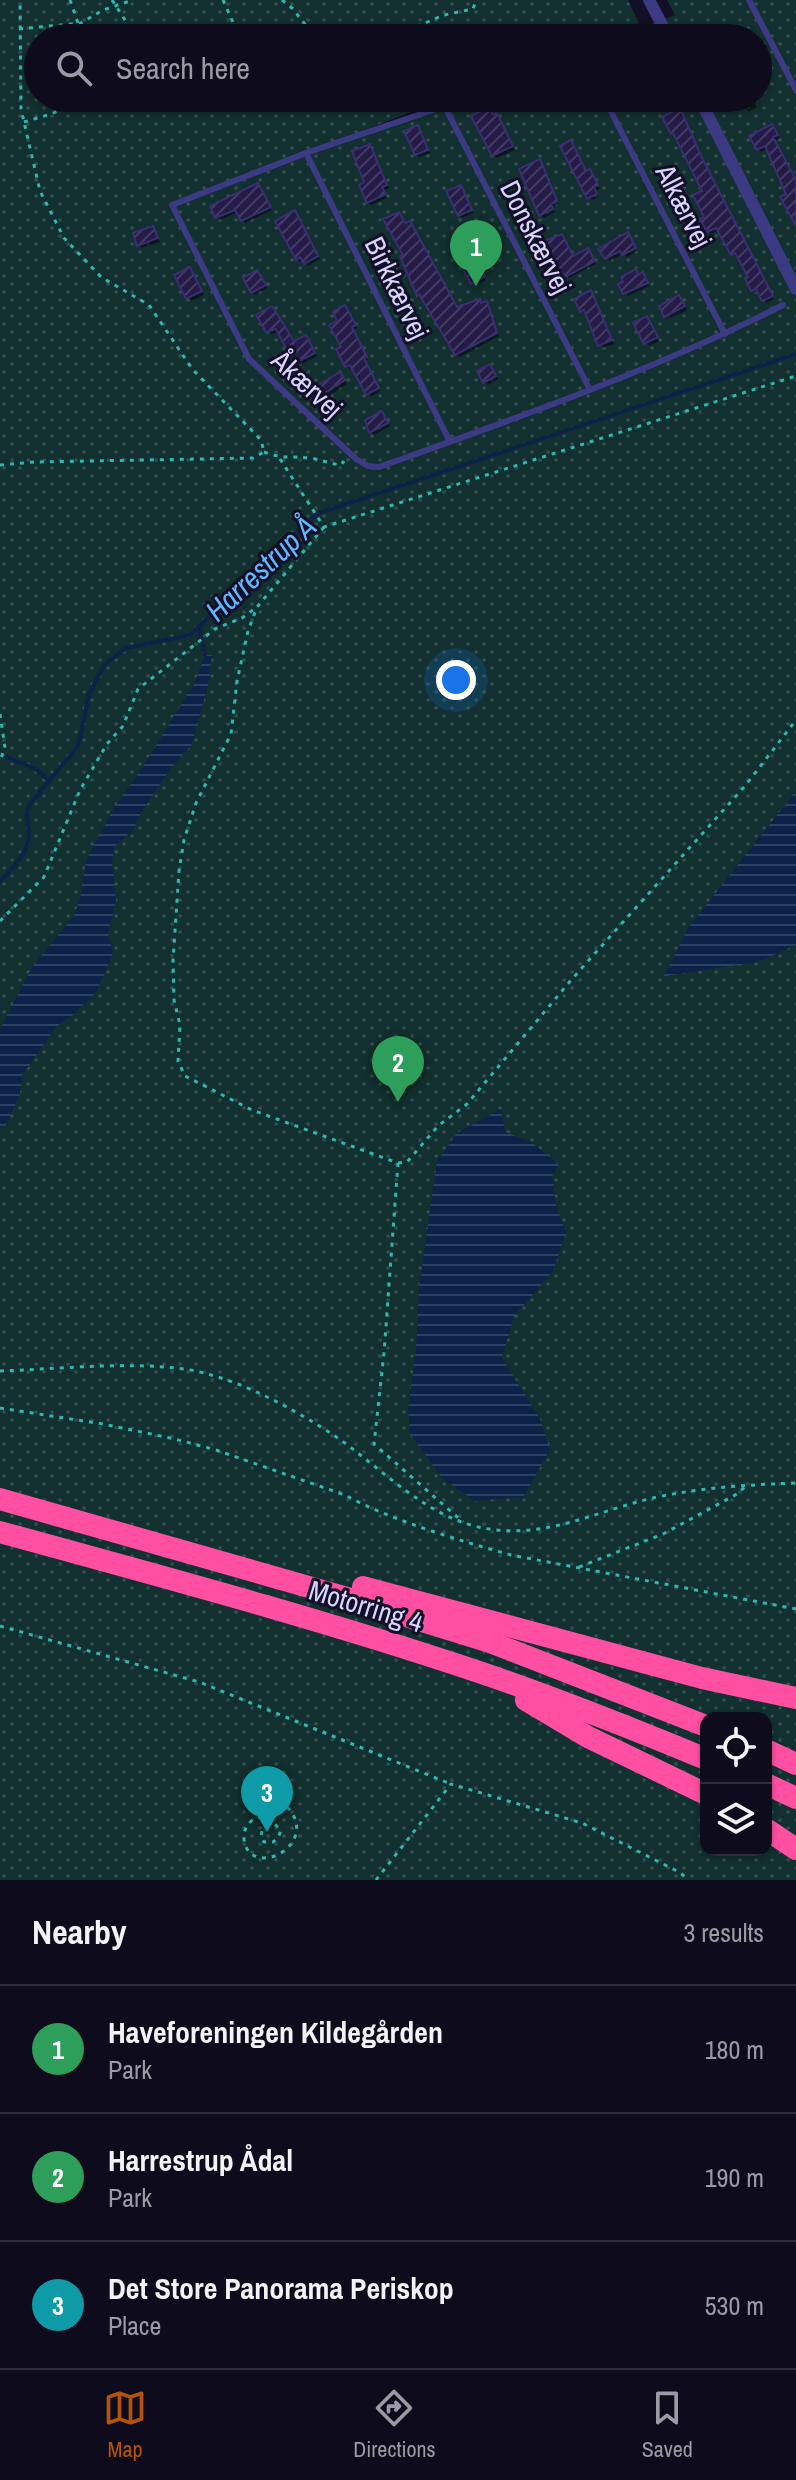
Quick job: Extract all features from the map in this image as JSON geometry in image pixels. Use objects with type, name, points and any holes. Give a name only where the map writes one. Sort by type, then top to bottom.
[{"type":"highway","name":"Motorring 4","points":[[0,1499],[170,1546],[490,1642],[700,1724]]},
{"type":"highway","name":"Motorring 4","points":[[0,1532],[340,1628],[480,1673],[700,1757]]},
{"type":"highway","points":[[170,1546],[309,1573],[676,1672],[796,1698]]},
{"type":"highway","points":[[480,1673],[588,1737],[700,1791]]},
{"type":"highway","points":[[772,1753],[796,1764]]},
{"type":"highway","points":[[772,1787],[796,1798]]},
{"type":"highway","points":[[772,1833],[796,1849]]},
{"type":"street","points":[[649,0],[661,24]]},
{"type":"street","points":[[706,112],[796,289]]},
{"type":"lane","points":[[749,0],[762,24]]},
{"type":"lane","points":[[772,44],[796,90]]},
{"type":"lane","name":"Åkærvej","points":[[356,459],[249,359],[172,205],[306,153],[430,112]]},
{"type":"lane","name":"Donskærvej","points":[[448,112],[589,388]]},
{"type":"lane","name":"Alkærvej","points":[[611,112],[725,334]]},
{"type":"lane","name":"Birkkærvej","points":[[306,153],[450,442]]},
{"type":"lane","points":[[356,459],[368,466],[379,467],[450,442],[725,334],[783,305]]},
{"type":"path","points":[[20,0],[21,109],[40,191],[64,238],[101,277],[149,305],[193,370],[261,440],[264,452]]},
{"type":"path","points":[[70,0],[78,23]]},
{"type":"path","points":[[112,0],[128,24]]},
{"type":"path","points":[[68,24],[78,23],[133,0]]},
{"type":"path","points":[[223,0],[234,24]]},
{"type":"path","points":[[282,0],[305,24]]},
{"type":"path","points":[[422,24],[444,15],[473,9],[476,0]]},
{"type":"path","points":[[19,29],[24,28]]},
{"type":"path","points":[[24,122],[56,112]]},
{"type":"path","points":[[0,921],[44,877],[80,790],[107,744],[123,726],[138,689],[174,664],[215,629],[242,618],[257,607],[322,526],[796,376]]},
{"type":"path","points":[[264,452],[280,459],[310,458],[341,465],[345,459],[356,459]]},
{"type":"path","points":[[0,465],[253,458],[264,452]]},
{"type":"path","points":[[280,459],[322,526]]},
{"type":"path","points":[[257,607],[248,631],[237,681],[231,734],[196,803],[184,840],[173,961],[174,1000],[180,1025],[178,1061],[185,1076],[252,1110],[398,1163],[407,1162],[438,1126],[467,1104],[572,979],[745,786],[796,720]]},
{"type":"path","points":[[0,714],[5,735],[5,748],[0,760]]},
{"type":"path","points":[[398,1163],[374,1444],[463,1522]]},
{"type":"path","points":[[0,1371],[127,1366],[178,1368],[223,1379],[286,1407],[333,1435],[427,1505],[463,1522],[509,1533],[555,1528],[654,1498],[718,1485],[796,1483]]},
{"type":"path","points":[[0,1408],[103,1424],[216,1450],[472,1544],[575,1568],[796,1609]]},
{"type":"path","points":[[575,1568],[663,1534],[737,1494],[747,1485]]},
{"type":"path","points":[[0,1626],[199,1682],[451,1784],[582,1823],[689,1880]]},
{"type":"path","points":[[376,1880],[451,1784]]},
{"type":"path","points":[[262,1831],[264,1842],[269,1842],[278,1838],[281,1830],[267,1817],[258,1816],[251,1821],[245,1829],[244,1838],[253,1855],[271,1860],[279,1858],[289,1848],[296,1828],[291,1811],[275,1799]]},
{"type":"green space","points":[[0,0],[628,0],[639,23],[24,24],[24,112],[411,112],[218,188],[419,112],[772,112],[772,24],[651,24],[675,15],[667,0],[796,0],[796,1880],[0,1880]]},
{"type":"water","points":[[205,655],[212,655],[208,685],[191,746],[170,769],[134,829],[114,847],[112,864],[116,901],[108,933],[113,953],[97,991],[55,1028],[22,1076],[20,1094],[9,1119],[0,1129],[0,1029],[32,967],[73,917],[80,900],[86,860],[114,808],[195,682]]},
{"type":"water","points":[[796,791],[796,945],[758,962],[664,976],[688,928]]},
{"type":"water","points":[[501,1109],[505,1132],[533,1143],[559,1165],[552,1176],[556,1205],[566,1233],[553,1271],[514,1316],[502,1358],[540,1419],[550,1450],[523,1497],[475,1501],[442,1478],[410,1434],[408,1409],[416,1350],[419,1288],[437,1161],[457,1133]]},
{"type":"building","points":[[479,112],[497,113],[513,146],[492,156],[471,116]]},
{"type":"building","points":[[682,112],[773,296],[762,301],[756,289],[751,291],[745,278],[748,277],[735,253],[731,255],[716,228],[707,232],[700,219],[704,217],[693,195],[702,191],[662,117]]},
{"type":"building","points":[[772,124],[778,135],[773,137],[796,180],[796,226],[780,197],[786,194],[765,146],[757,150],[749,136]]},
{"type":"building","points":[[418,125],[428,150],[415,155],[404,131]]},
{"type":"building","points":[[571,140],[586,171],[590,169],[598,185],[594,187],[597,194],[587,199],[560,146]]},
{"type":"building","points":[[370,144],[387,185],[382,187],[386,194],[367,203],[359,185],[364,182],[352,151]]},
{"type":"building","points":[[540,159],[557,201],[551,204],[553,209],[539,216],[519,169]]},
{"type":"building","points":[[258,183],[271,207],[241,221],[235,210],[215,218],[210,206]]},
{"type":"building","points":[[461,185],[472,210],[458,216],[446,191]]},
{"type":"building","points":[[295,210],[318,256],[304,264],[300,257],[296,260],[275,221]]},
{"type":"building","points":[[399,212],[405,223],[410,221],[457,307],[480,299],[481,303],[487,301],[497,333],[455,355],[419,294],[417,296],[400,256],[403,255],[383,219]]},
{"type":"building","points":[[153,226],[158,238],[137,246],[133,233]]},
{"type":"building","points":[[470,228],[478,245],[464,251],[457,234]]},
{"type":"building","points":[[628,232],[636,248],[622,255],[620,251],[605,259],[598,249]]},
{"type":"building","points":[[562,234],[573,256],[588,248],[595,261],[565,277],[562,272],[556,275],[539,243]]},
{"type":"building","points":[[476,259],[485,276],[471,284],[462,267]]},
{"type":"building","points":[[190,267],[202,291],[186,299],[174,275]]},
{"type":"building","points":[[636,269],[638,275],[643,272],[648,283],[623,294],[618,284],[623,282],[621,277]]},
{"type":"building","points":[[257,270],[266,285],[251,293],[243,278]]},
{"type":"building","points":[[591,290],[612,340],[598,346],[584,310],[580,312],[574,299]]},
{"type":"building","points":[[679,295],[685,306],[664,317],[659,306]]},
{"type":"building","points":[[345,305],[356,325],[352,327],[379,388],[366,395],[350,365],[345,367],[336,349],[341,347],[329,325],[337,321],[333,312]]},
{"type":"building","points":[[272,306],[294,341],[306,335],[315,353],[294,364],[276,329],[266,332],[256,315]]},
{"type":"building","points":[[647,316],[658,337],[644,344],[633,323]]},
{"type":"building","points":[[490,364],[496,376],[483,383],[477,371]]},
{"type":"building","points":[[340,372],[345,380],[316,399],[310,390]]},
{"type":"building","points":[[382,411],[388,423],[369,433],[365,420]]},
{"type":"waterway","name":"Harrestrup Å","points":[[0,881],[26,849],[30,804],[78,746],[89,695],[104,665],[126,648],[190,635],[316,514],[796,354]]},
{"type":"waterway","points":[[199,627],[205,655]]},
{"type":"waterway","points":[[6,757],[36,769],[48,780]]},
{"type":"place","name":"Haveforeningen Kildegården","points":[[476,286]]},
{"type":"place","name":"Harrestrup Ådal","points":[[398,1102]]},
{"type":"place","name":"Det Store Panorama Periskop","points":[[267,1832]]}]
